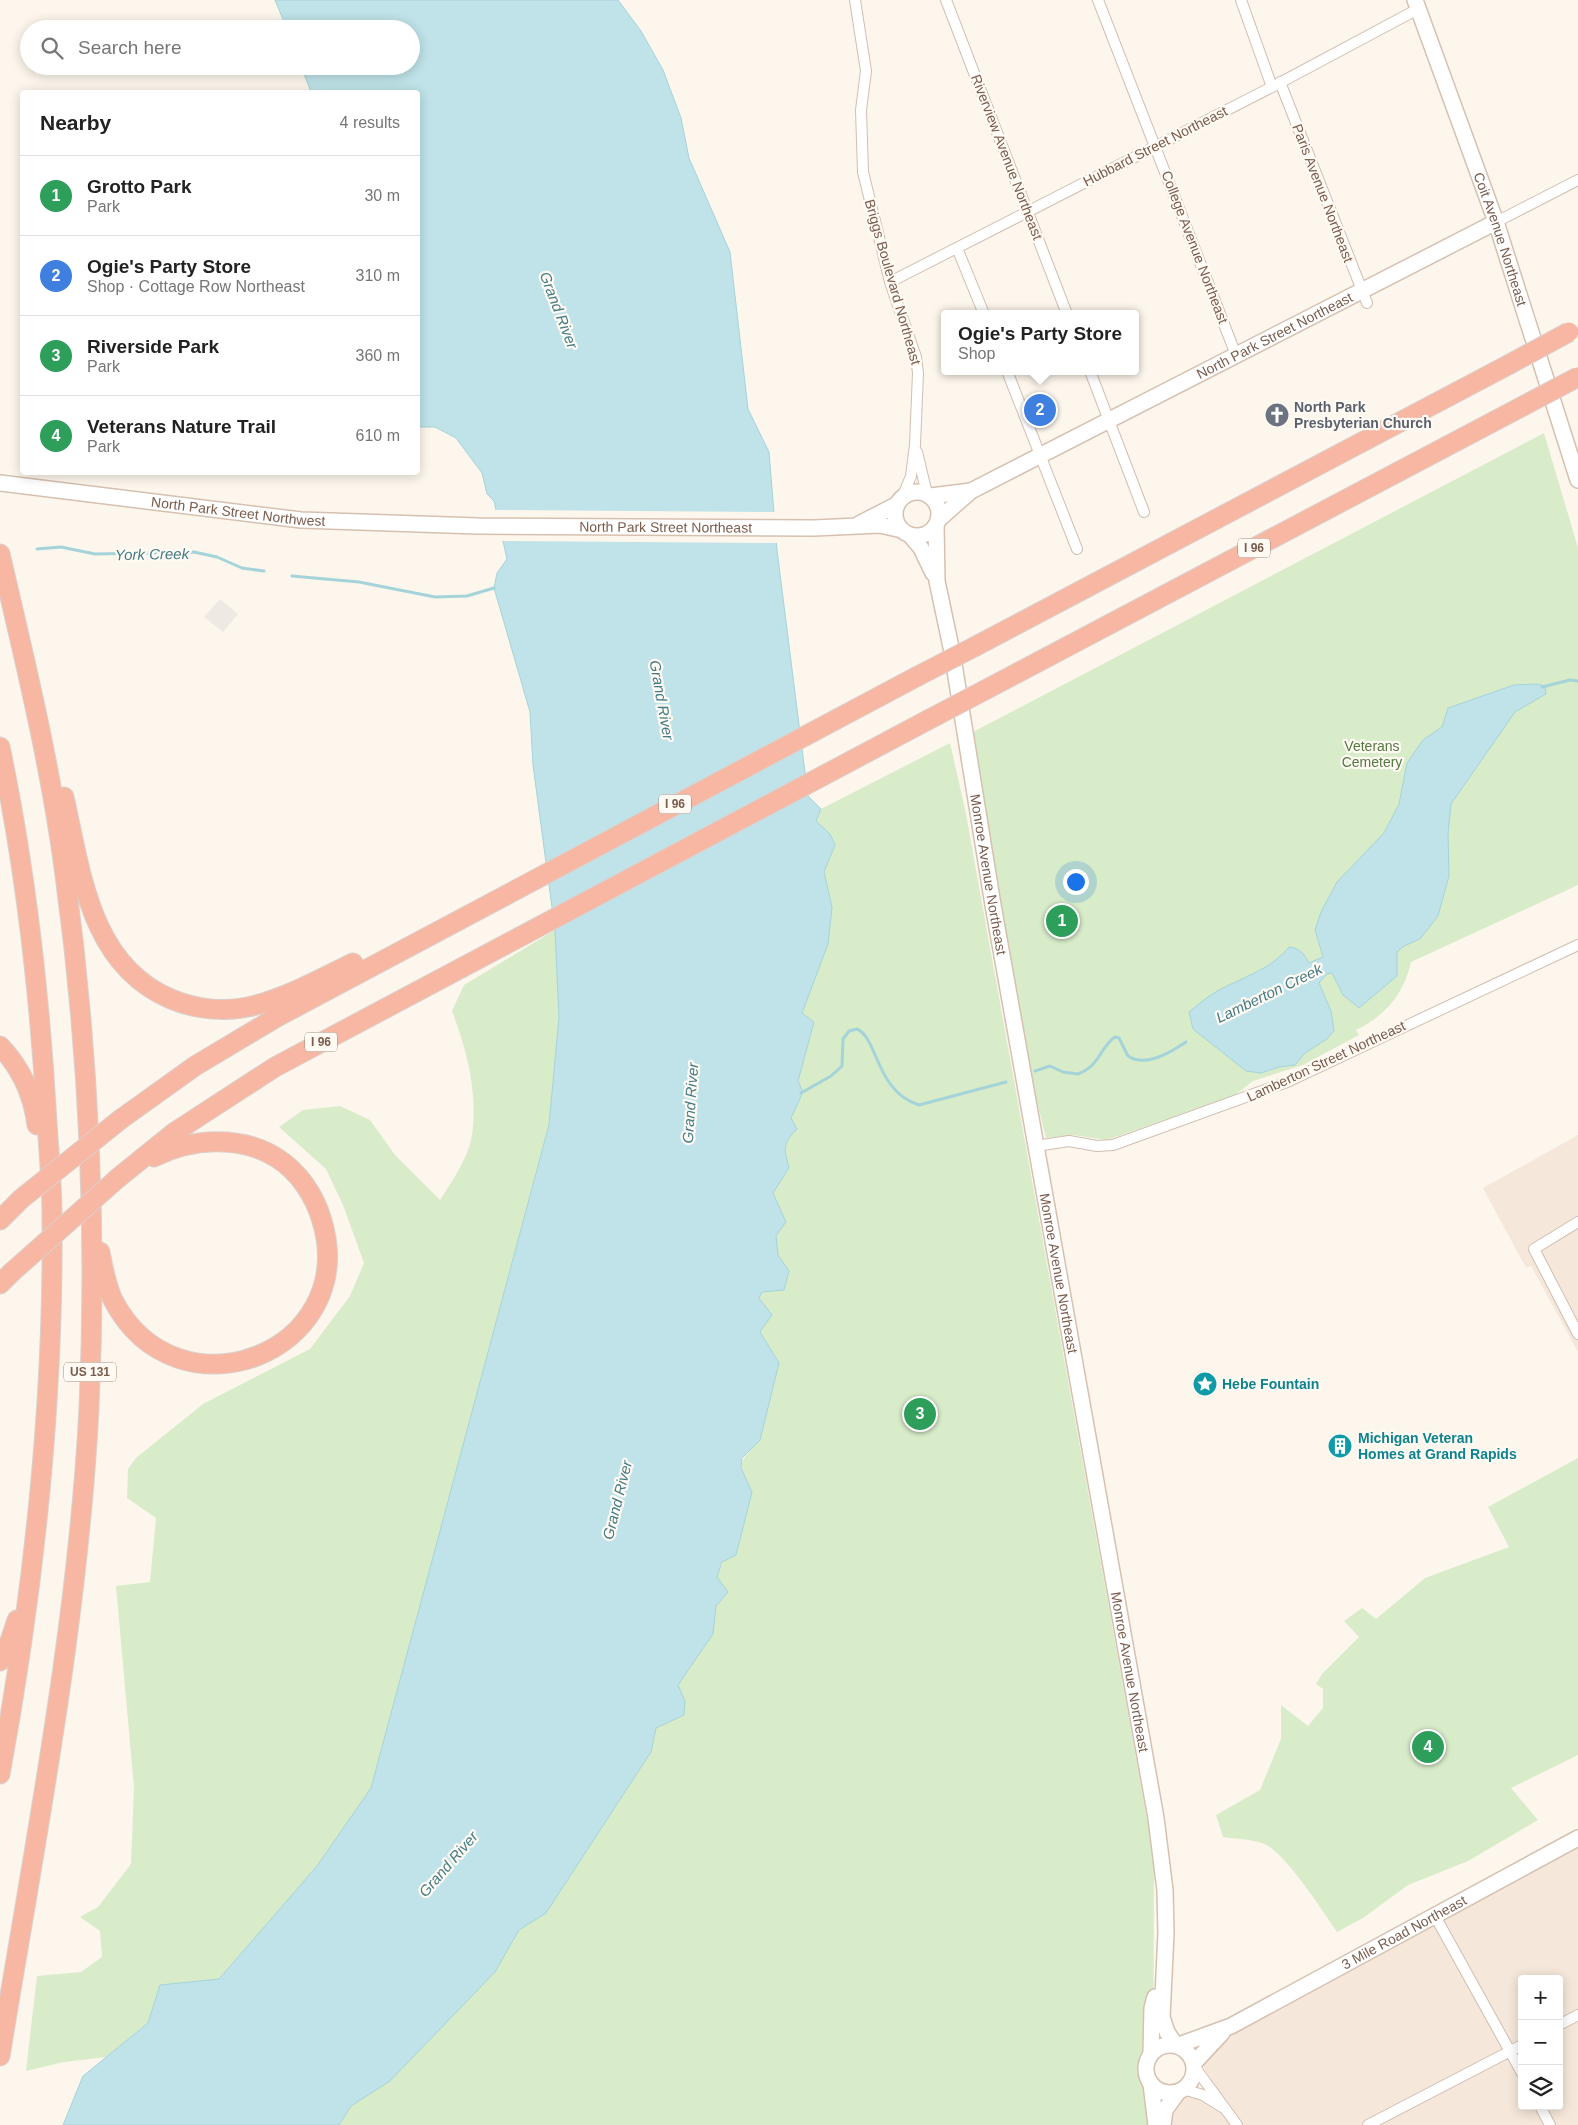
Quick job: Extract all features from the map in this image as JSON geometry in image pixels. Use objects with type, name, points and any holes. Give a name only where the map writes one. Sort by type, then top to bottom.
[{"type":"highway","name":"I 96","points":[[0,1220],[21,1198],[121,1119],[195,1066],[249,1033],[515,889],[1573,330]]},
{"type":"highway","name":"I 96","points":[[6,1278],[124,1173],[176,1132],[275,1067],[1578,377]]},
{"type":"highway","name":"US 131","points":[[0,554],[31,685],[63,863],[77,971],[84,1053],[93,1220],[89,1408],[71,1605],[0,2056]]},
{"type":"highway","points":[[31,685],[51,746],[84,882],[98,927],[108,946],[127,970],[150,989],[185,1004],[222,1010],[244,1008],[282,996],[401,942],[452,924]]},
{"type":"highway","name":"US 131","points":[[0,747],[23,876],[37,984],[52,1215],[50,1350],[42,1468],[30,1586],[17,1679],[0,1774]]},
{"type":"highway","points":[[0,1046],[18,1067],[33,1102],[52,1215]]},
{"type":"highway","points":[[93,1220],[105,1278],[114,1300],[133,1330],[158,1349],[185,1362],[236,1364],[266,1353],[293,1335],[314,1306],[326,1276],[328,1240],[317,1202],[297,1176],[279,1160],[261,1149],[240,1143],[196,1143],[165,1151],[124,1173]]},
{"type":"highway","points":[[0,1212],[21,1198]]},
{"type":"highway","points":[[0,1661],[10,1641],[30,1586]]},
{"type":"main road","name":"Coit Avenue Northeast","points":[[1417,4],[1496,222],[1578,480]]},
{"type":"main road","name":"North Park Street Northeast","points":[[937,522],[971,491],[1041,457],[1108,420],[1236,355],[1364,297],[1496,222]]},
{"type":"main road","name":"North Park Street Northwest","points":[[0,484],[301,520],[478,526]]},
{"type":"main road","name":"North Park Street Northeast","points":[[929,495],[971,491]]},
{"type":"main road","points":[[915,492],[929,495],[937,508],[937,522],[927,533],[906,533],[895,518],[899,501],[915,492]]},
{"type":"main road","name":"North Park Street Northeast","points":[[853,527],[899,501]]},
{"type":"main road","name":"Monroe Avenue Northeast","points":[[937,522],[937,581],[952,652],[1036,1146],[1156,1818],[1164,1890],[1162,2017],[1167,2032],[1177,2044]]},
{"type":"main road","name":"North Park Street Northeast","points":[[478,526],[795,528],[880,526],[906,533]]},
{"type":"main road","name":"Monroe Avenue Northeast","points":[[906,533],[921,548],[937,581]]},
{"type":"main road","name":"3 Mile Road Northeast","points":[[1177,2044],[1231,2026],[1578,1838]]},
{"type":"main road","name":"Monroe Avenue Northeast","points":[[1151,2054],[1152,2008],[1164,1967]]},
{"type":"main road","name":"3 Mile Road Northeast","points":[[1194,2064],[1207,2047],[1231,2026]]},
{"type":"main road","points":[[1156,2125],[1151,2084],[1146,2069],[1151,2054],[1162,2046],[1177,2044],[1188,2052],[1194,2064],[1192,2079],[1165,2110],[1163,2125]]},
{"type":"main road","points":[[1151,2084],[1163,2092],[1181,2090]]},
{"type":"street","name":"Briggs Boulevard Northeast","points":[[855,0],[866,71],[861,110],[863,172],[890,282],[916,357],[918,373],[915,445],[910,482],[899,501]]},
{"type":"street","name":"Riverview Avenue Northeast","points":[[946,0],[1065,310]]},
{"type":"street","name":"College Avenue Northeast","points":[[1098,0],[1236,355]]},
{"type":"street","name":"Paris Avenue Northeast","points":[[1241,0],[1364,297]]},
{"type":"street","name":"Hubbard Street Northeast","points":[[890,282],[1276,84],[1417,4]]},
{"type":"street","name":"North Park Street Northeast","points":[[1496,222],[1578,180]]},
{"type":"street","points":[[956,248],[982,310]]},
{"type":"street","points":[[1009,375],[1077,549]]},
{"type":"street","points":[[1091,375],[1144,512]]},
{"type":"street","name":"Briggs Boulevard Northeast","points":[[915,445],[929,495]]},
{"type":"street","name":"Lamberton Street Northeast","points":[[1036,1146],[1069,1141],[1097,1146],[1113,1145],[1239,1101],[1287,1082],[1578,945]]},
{"type":"street","points":[[1578,1222],[1534,1248],[1578,1334]]},
{"type":"street","points":[[1435,1916],[1518,2066]]},
{"type":"street","points":[[1563,2023],[1578,2015]]},
{"type":"street","points":[[1368,2125],[1518,2047]]},
{"type":"street","points":[[1194,2064],[1223,2108],[1237,2125]]},
{"type":"street","points":[[1181,2090],[1203,2094],[1223,2108]]},
{"type":"street","points":[[1542,2110],[1550,2125]]},
{"type":"shaded area","points":[[220,599],[238,614],[223,632],[204,617]]},
{"type":"shaded area","points":[[1578,1135],[1578,1352],[1531,1266],[1526,1268],[1483,1188]]},
{"type":"shaded area","points":[[1578,1848],[1578,2125],[1170,2125],[1178,2100],[1187,2094],[1196,2095],[1215,2110],[1225,2102],[1204,2068],[1203,2060],[1218,2042]]},
{"type":"green space","name":"Veterans Cemetery","points":[[1544,433],[1578,548],[1578,885],[1411,962],[1404,984],[1392,1003],[1376,1018],[1356,1030],[1359,1035],[1303,1065],[1253,1081],[1235,1095],[1107,1140],[1073,1135],[1046,1138],[1038,1106],[1033,1105],[971,733]]},
{"type":"green space","points":[[950,743],[966,814],[1154,1858],[1153,2125],[339,2125],[351,2106],[390,2080],[495,1972],[519,1930],[546,1913],[651,1752],[656,1728],[685,1701],[678,1685],[713,1634],[716,1606],[728,1592],[717,1577],[751,1492],[742,1469],[742,1464],[747,1454],[760,1440],[759,1298],[778,1255],[776,1236],[786,1222],[773,1193],[789,1169],[786,1147],[789,1139],[797,1129],[791,1118],[803,1092],[798,1081],[814,1022],[801,1013],[828,944],[832,907],[824,872],[835,845],[830,834],[816,821],[821,809]]},
{"type":"green space","points":[[555,930],[559,1017],[549,1125],[371,1788],[317,1866],[219,1979],[160,1985],[148,2023],[106,2057],[64,2062],[26,2071],[37,1976],[81,1972],[102,1957],[100,1931],[80,1917],[98,1907],[131,1864],[134,1788],[116,1586],[150,1582],[156,1518],[127,1498],[128,1469],[136,1458],[203,1404],[310,1349],[350,1296],[364,1263],[343,1205],[326,1169],[279,1127],[303,1110],[340,1106],[370,1120],[395,1155],[440,1200],[467,1152],[472,1135],[473,1120],[474,1104],[470,1072],[452,1011],[464,985]]},
{"type":"green space","points":[[1578,1458],[1578,1755],[1511,1788],[1538,1820],[1468,1861],[1408,1885],[1363,1918],[1337,1932],[1292,1869],[1281,1857],[1262,1843],[1223,1837],[1216,1815],[1260,1790],[1281,1739],[1281,1705],[1308,1726],[1323,1708],[1323,1689],[1316,1684],[1322,1674],[1359,1637],[1344,1621],[1362,1608],[1376,1619],[1425,1578],[1509,1547],[1488,1507]]},
{"type":"water","name":"Grand River","points":[[275,0],[618,0],[641,31],[663,70],[681,118],[689,158],[730,252],[748,409],[769,452],[777,550],[808,796],[821,809],[816,821],[830,834],[835,845],[824,872],[832,907],[828,944],[802,1013],[814,1022],[798,1081],[803,1092],[791,1118],[797,1129],[789,1139],[786,1147],[789,1168],[773,1193],[786,1222],[776,1236],[778,1255],[789,1271],[784,1290],[762,1292],[759,1298],[772,1315],[760,1332],[779,1363],[760,1440],[742,1458],[741,1468],[752,1492],[736,1555],[722,1562],[717,1577],[728,1592],[716,1606],[713,1634],[678,1685],[685,1701],[684,1715],[656,1728],[651,1752],[546,1913],[519,1930],[495,1972],[390,2081],[351,2106],[339,2125],[63,2125],[83,2076],[148,2023],[160,1985],[219,1979],[317,1866],[371,1788],[549,1125],[559,1017],[555,930],[533,765],[530,712],[494,588],[497,573],[507,559],[494,501],[487,494],[482,473],[456,438],[435,427],[420,427],[420,90],[310,90],[304,75],[420,75],[420,20],[283,20]]},
{"type":"water","points":[[1537,684],[1545,686],[1546,694],[1515,712],[1451,804],[1448,834],[1449,876],[1438,916],[1420,939],[1404,946],[1397,952],[1397,976],[1359,1008],[1343,995],[1332,973],[1327,974],[1319,983],[1331,1011],[1334,1031],[1327,1039],[1305,1053],[1295,1065],[1279,1067],[1261,1073],[1246,1071],[1193,1029],[1189,1012],[1217,991],[1266,967],[1289,947],[1301,952],[1309,963],[1323,957],[1315,930],[1321,912],[1337,882],[1384,833],[1399,804],[1407,763],[1423,740],[1442,727],[1448,708],[1514,685]]},
{"type":"pier","points":[[494,510],[777,512],[779,543],[501,541]]},
{"type":"waterway","name":"York Creek","points":[[37,549],[61,547],[95,554],[194,552],[217,557],[242,568],[264,571]]},
{"type":"waterway","name":"York Creek","points":[[292,576],[359,582],[435,597],[467,596],[494,588]]},
{"type":"waterway","name":"Lamberton Creek","points":[[1542,687],[1570,680],[1578,681]]},
{"type":"waterway","name":"Lamberton Creek","points":[[801,1093],[831,1076],[842,1066],[843,1039],[849,1031],[857,1029],[864,1034],[886,1078],[894,1089],[905,1098],[919,1105],[1006,1082]]},
{"type":"waterway","name":"Lamberton Creek","points":[[1035,1071],[1050,1066],[1063,1072],[1078,1074],[1091,1066],[1115,1037],[1119,1038],[1128,1056],[1143,1060],[1158,1057],[1186,1042]]},
{"type":"place","name":"Ogie's Party Store","points":[[1040,410]]},
{"type":"place","name":"North Park Presbyterian Church","points":[[1277,415]]},
{"type":"place","name":"Grotto Park","points":[[1062,921]]},
{"type":"place","name":"Hebe Fountain","points":[[1205,1384]]},
{"type":"place","name":"Riverside Park","points":[[920,1414]]},
{"type":"place","name":"Michigan Veteran Homes at Grand Rapids","points":[[1340,1446]]},
{"type":"place","name":"Veterans Nature Trail","points":[[1428,1747]]}]
